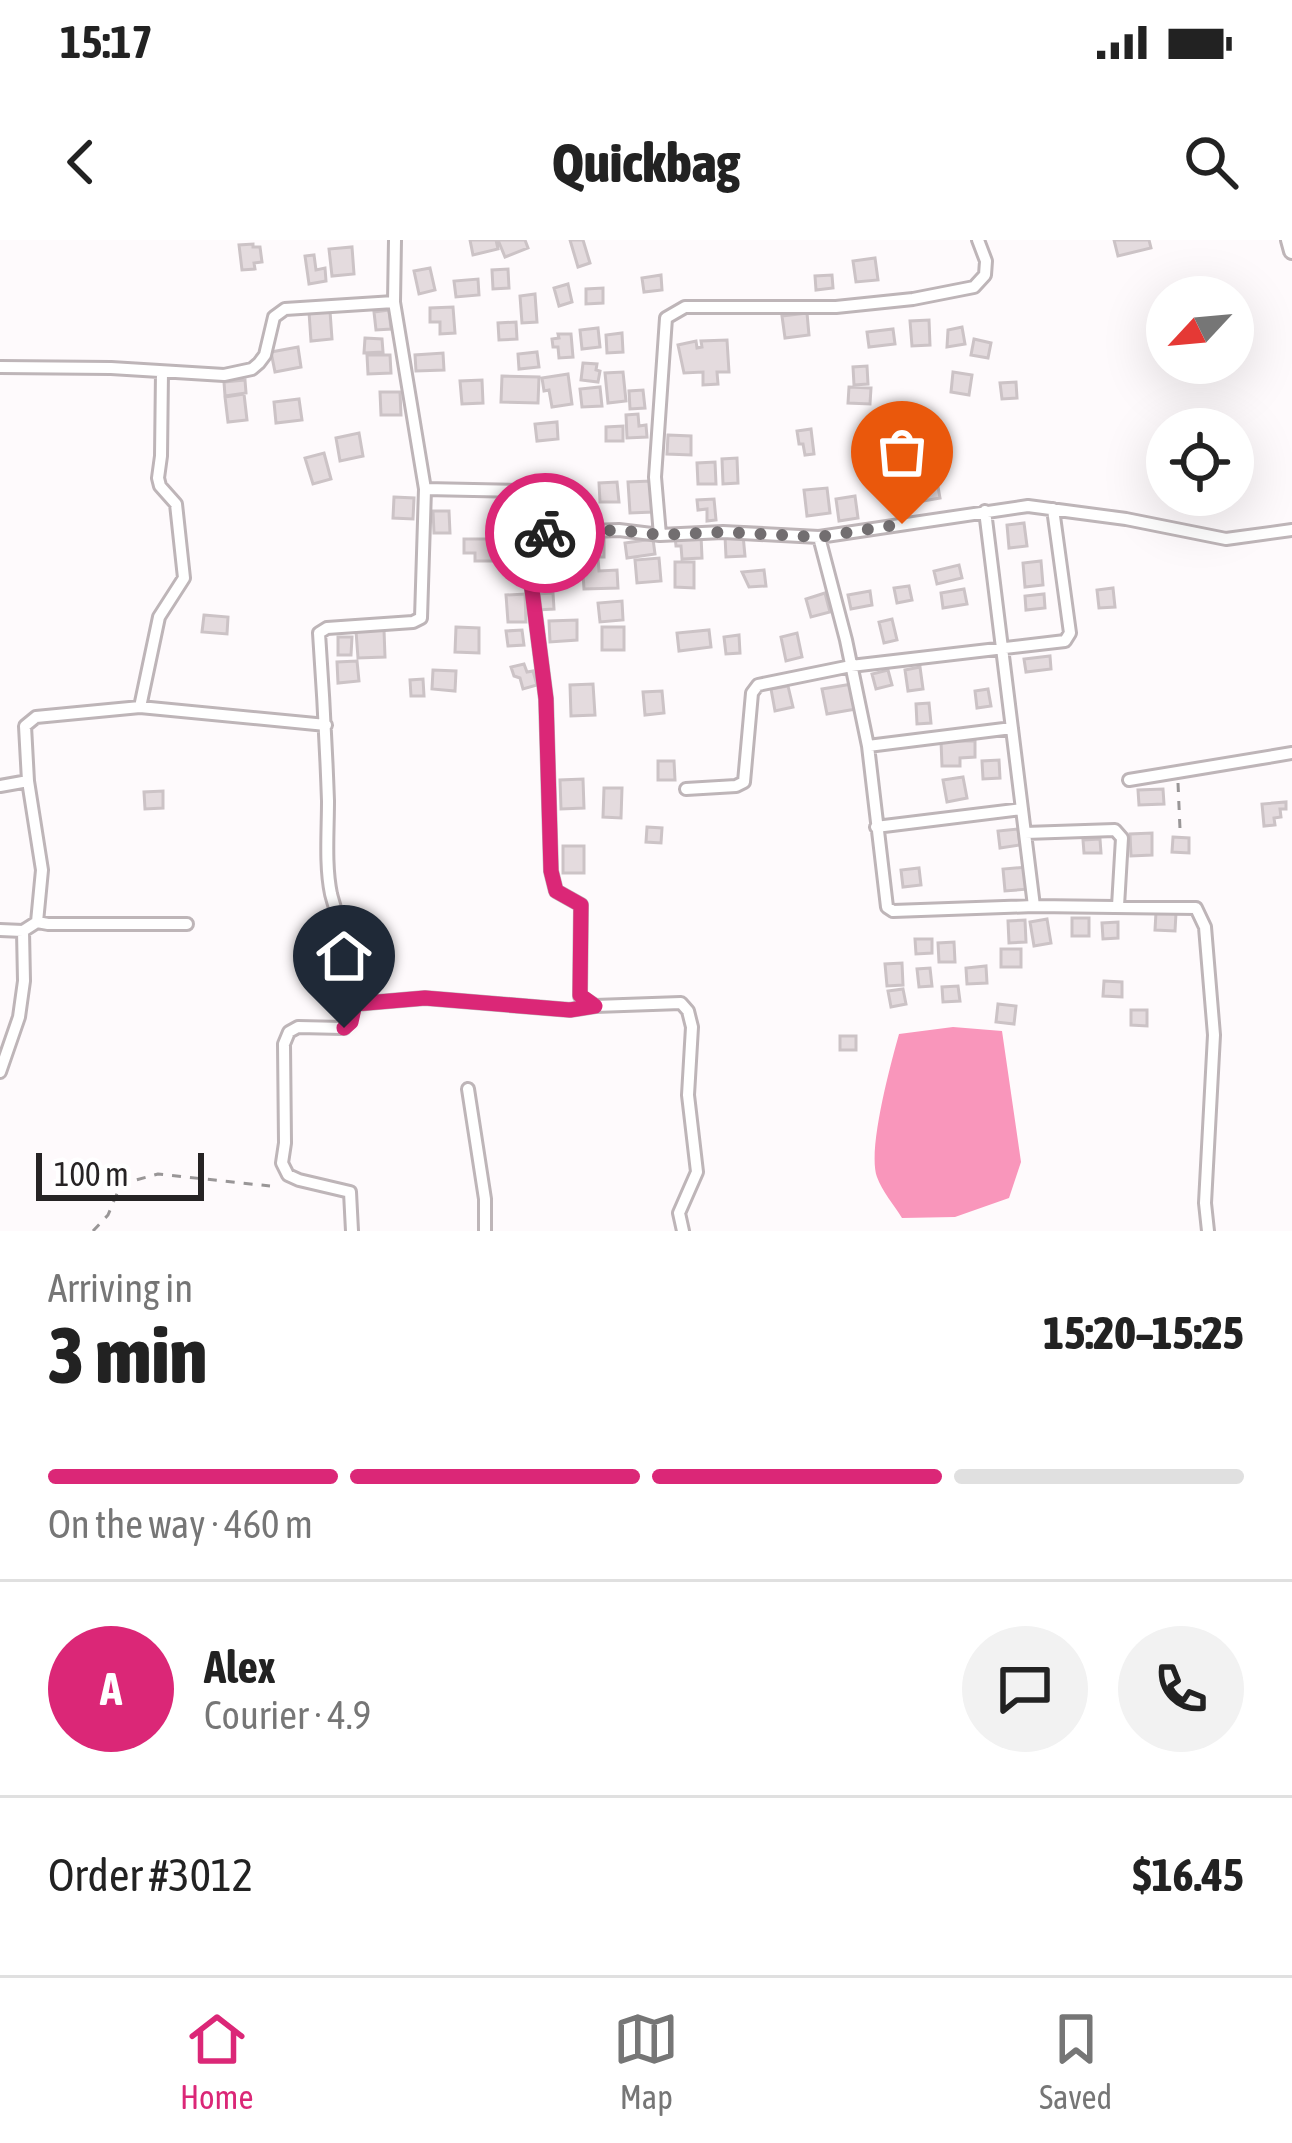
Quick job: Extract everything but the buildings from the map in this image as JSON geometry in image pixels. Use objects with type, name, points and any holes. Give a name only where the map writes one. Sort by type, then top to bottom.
[{"type":"main road","points":[[1289,240],[1292,251]]},
{"type":"street","points":[[352,1231],[350,1192],[299,1180],[288,1174],[282,1162],[284,1044],[289,1032],[298,1027],[344,1028],[351,1022],[355,1004],[330,888],[320,633],[327,628],[422,618],[425,489],[394,302],[394,240]]},
{"type":"street","points":[[660,535],[655,477],[666,318],[685,307],[836,307],[974,287],[985,274],[979,240]]},
{"type":"street","points":[[0,367],[224,375],[252,369],[265,355],[274,317],[285,309],[394,302]]},
{"type":"street","points":[[140,707],[159,616],[184,578],[176,503],[158,478],[162,372]]},
{"type":"street","points":[[425,489],[520,491],[532,503],[531,582],[546,699],[551,871],[556,891],[581,905],[580,995],[595,1006]]},
{"type":"street","points":[[534,533],[619,530],[819,537],[1028,506],[1226,539],[1292,530]]},
{"type":"street","points":[[686,789],[744,782],[752,694],[758,685],[851,666],[1065,640],[1070,633],[1053,509]]},
{"type":"street","points":[[985,512],[1034,906]]},
{"type":"street","points":[[819,537],[868,746],[887,907],[893,911],[1034,906],[1196,908],[1205,927],[1214,1035],[1205,1203],[1208,1231]]},
{"type":"street","points":[[38,922],[42,870],[25,726],[36,717],[140,707],[326,725]]},
{"type":"street","points":[[868,746],[1012,728]]},
{"type":"street","points":[[1129,780],[1292,753]]},
{"type":"street","points":[[0,786],[28,781]]},
{"type":"street","points":[[877,827],[1022,809]]},
{"type":"street","points":[[1025,833],[1115,830],[1122,838],[1118,906]]},
{"type":"street","points":[[0,931],[23,931],[38,922],[187,924]]},
{"type":"street","points":[[0,1072],[19,1017],[23,931]]},
{"type":"street","points":[[355,1004],[425,998],[570,1010],[681,1003],[692,1028],[688,1095],[697,1172],[679,1213],[683,1231]]},
{"type":"street","points":[[469,1089],[485,1231]]},
{"type":"path","points":[[1178,772],[1180,830]]},
{"type":"path","points":[[93,1231],[108,1215],[121,1184],[158,1174],[270,1186]]},
{"type":"shaded area","points":[[953,1027],[1002,1031],[1021,1162],[1009,1198],[955,1217],[902,1218],[879,1182],[875,1164],[877,1128],[895,1047],[899,1034]]},
{"type":"way so far","points":[[545,533],[619,530],[819,537],[902,524]]},
{"type":"route","points":[[344,1028],[351,1022],[355,1004],[425,998],[570,1010],[595,1006],[580,995],[581,905],[556,891],[551,871],[546,699],[531,582],[534,533],[545,533]]}]
